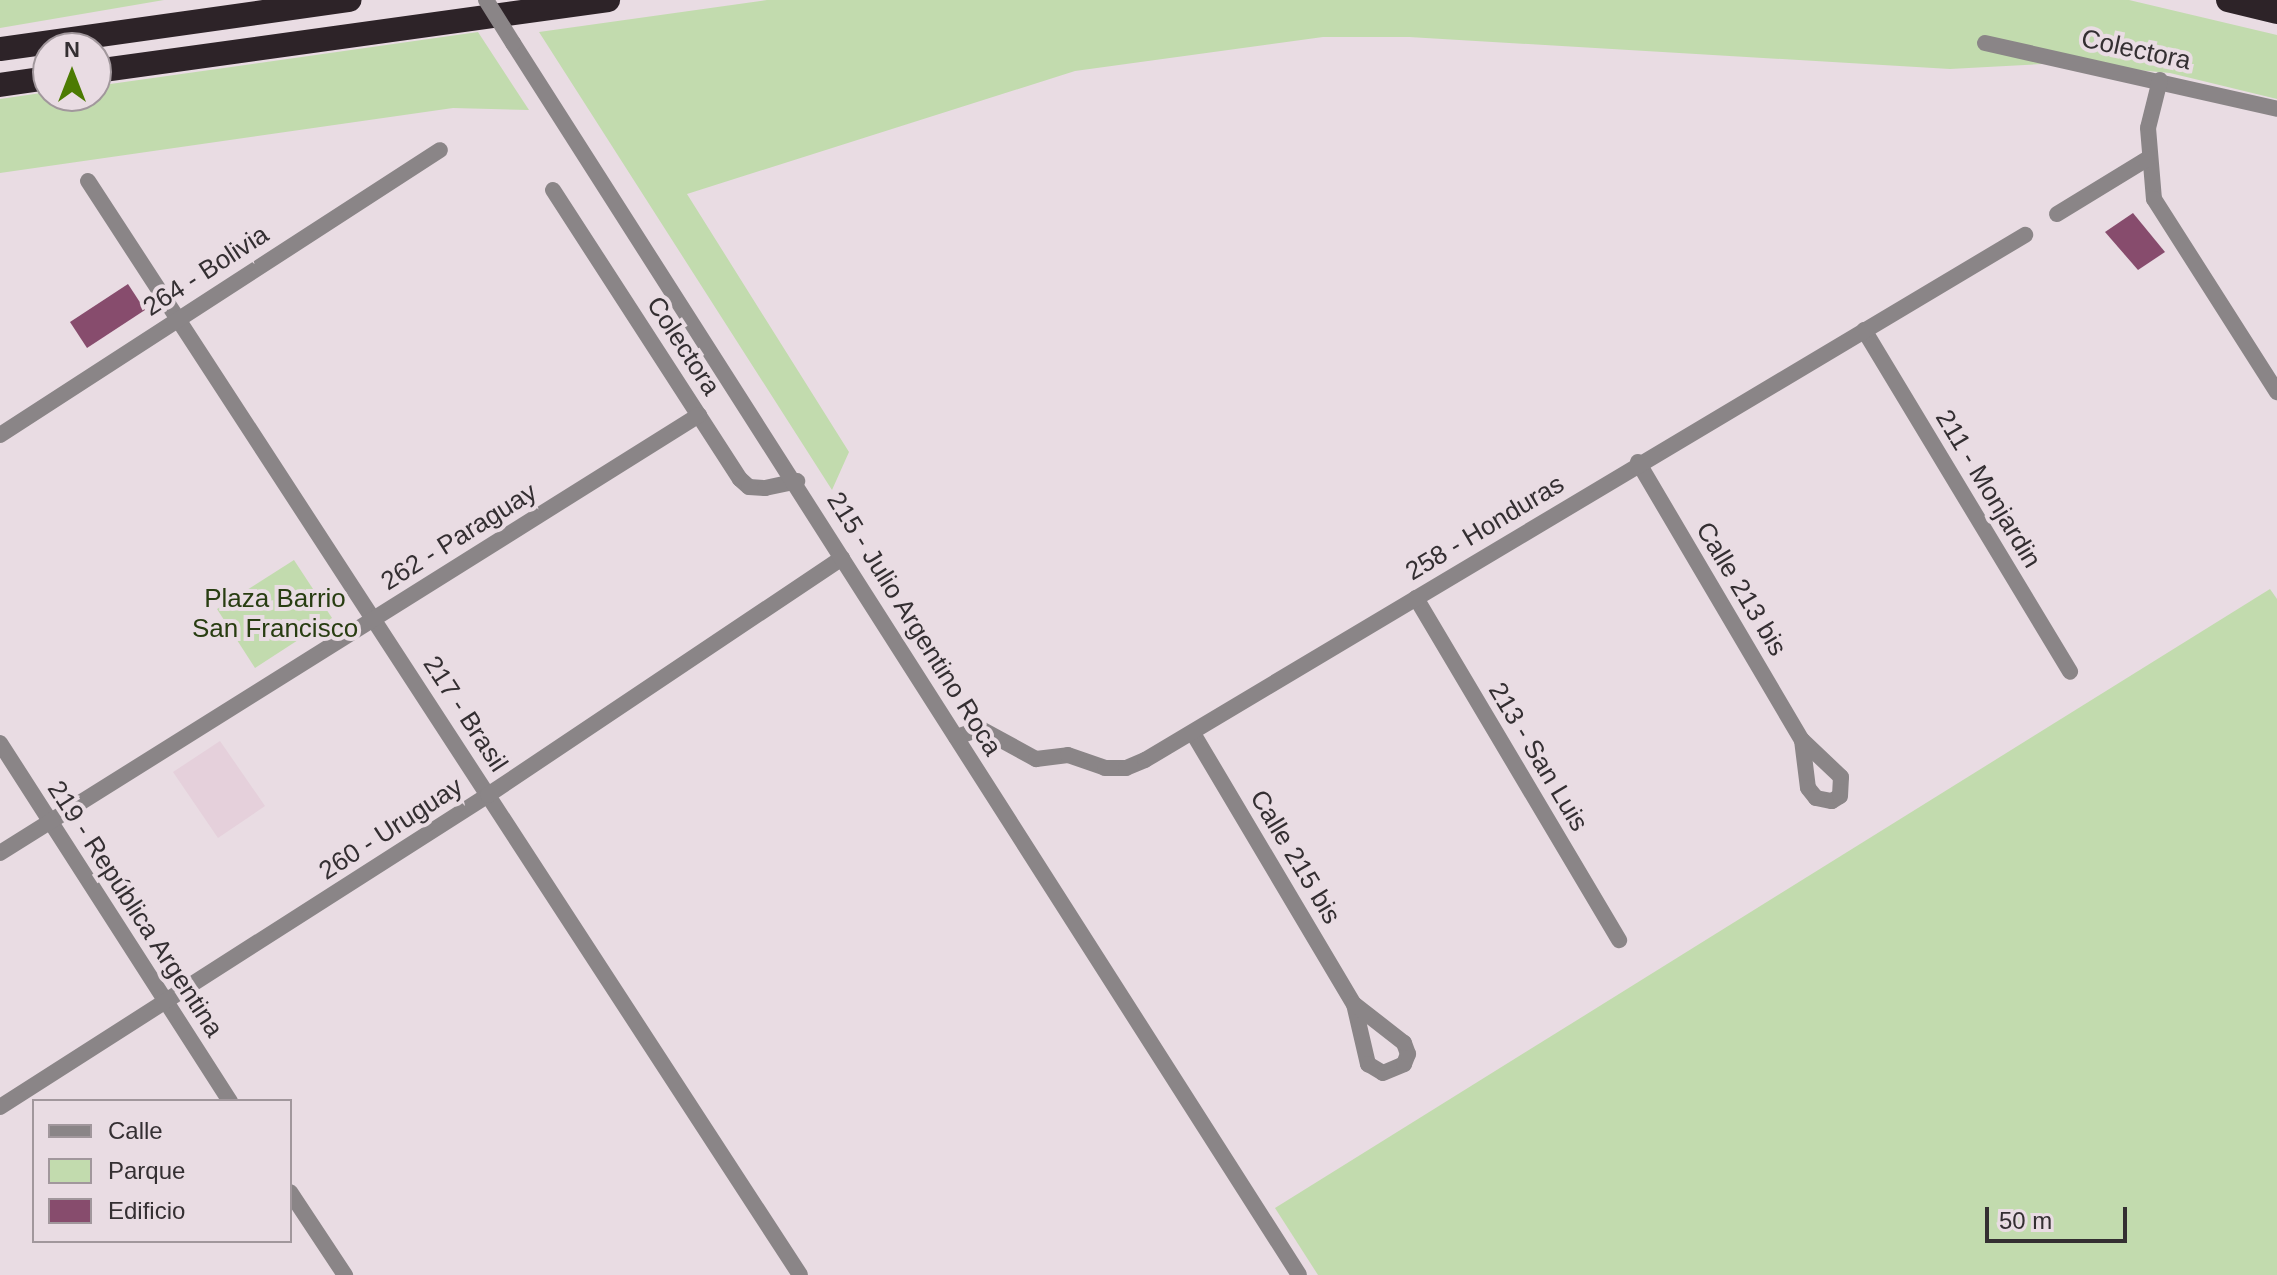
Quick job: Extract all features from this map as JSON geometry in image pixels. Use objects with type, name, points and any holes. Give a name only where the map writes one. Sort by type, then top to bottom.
[{"type":"highway","points":[[0,49],[350,0]]},
{"type":"highway","points":[[112,69],[608,0]]},
{"type":"highway","points":[[2228,0],[2277,12]]},
{"type":"highway","points":[[0,85],[32,80]]},
{"type":"street","name":"215 - Julio Argentino Roca","points":[[486,0],[797,481],[842,558],[1299,1275]]},
{"type":"street","name":"Colectora","points":[[1985,43],[2160,80],[2277,109]]},
{"type":"street","points":[[2160,80],[2148,128],[2147,159],[2154,199],[2165,221],[2277,392]]},
{"type":"street","name":"264 - Bolivia","points":[[0,435],[175,318],[440,150]]},
{"type":"street","points":[[2057,214],[2147,159]]},
{"type":"street","name":"217 - Brasil","points":[[88,181],[800,1275]]},
{"type":"street","name":"Colectora","points":[[553,190],[749,487],[797,481]]},
{"type":"street","name":"258 - Honduras","points":[[956,737],[981,729],[1036,759],[1068,755],[1105,768],[1126,768],[1194,735],[1638,462],[2025,235]]},
{"type":"street","name":"211 - Monjardin","points":[[1864,330],[2070,672]]},
{"type":"street","name":"262 - Paraguay","points":[[0,853],[699,415]]},
{"type":"street","name":"Calle 213 bis","points":[[1638,462],[1802,740]]},
{"type":"street","name":"260 - Uruguay","points":[[0,1107],[488,795],[842,558]]},
{"type":"street","name":"213 - San Luis","points":[[1416,598],[1619,940]]},
{"type":"street","name":"Calle 215 bis","points":[[1194,735],[1354,1004]]},
{"type":"street","name":"219 - República Argentina","points":[[0,743],[229,1099]]},
{"type":"street","points":[[292,1195],[345,1275]]},
{"type":"shaded area","points":[[220,741],[265,806],[218,838],[173,772]]},
{"type":"green space","points":[[0,0],[164,0],[0,28]]},
{"type":"green space","points":[[767,0],[2129,0],[2277,35],[2277,99],[2170,73],[2060,63],[1950,69],[1409,37],[1323,37],[1075,71],[687,194],[849,452],[832,490],[539,32]]},
{"type":"green space","points":[[478,32],[529,110],[453,108],[0,173],[0,99],[32,94],[32,112],[112,112],[112,84]]},
{"type":"green space","name":"Plaza Barrio San Francisco","points":[[294,560],[332,618],[255,668],[217,609]]},
{"type":"green space","points":[[2270,589],[2277,599],[2277,1275],[1318,1275],[1275,1208]]},
{"type":"building","points":[[2133,213],[2165,252],[2138,270],[2105,232]]},
{"type":"building","points":[[128,284],[145,310],[87,348],[70,322]]}]
